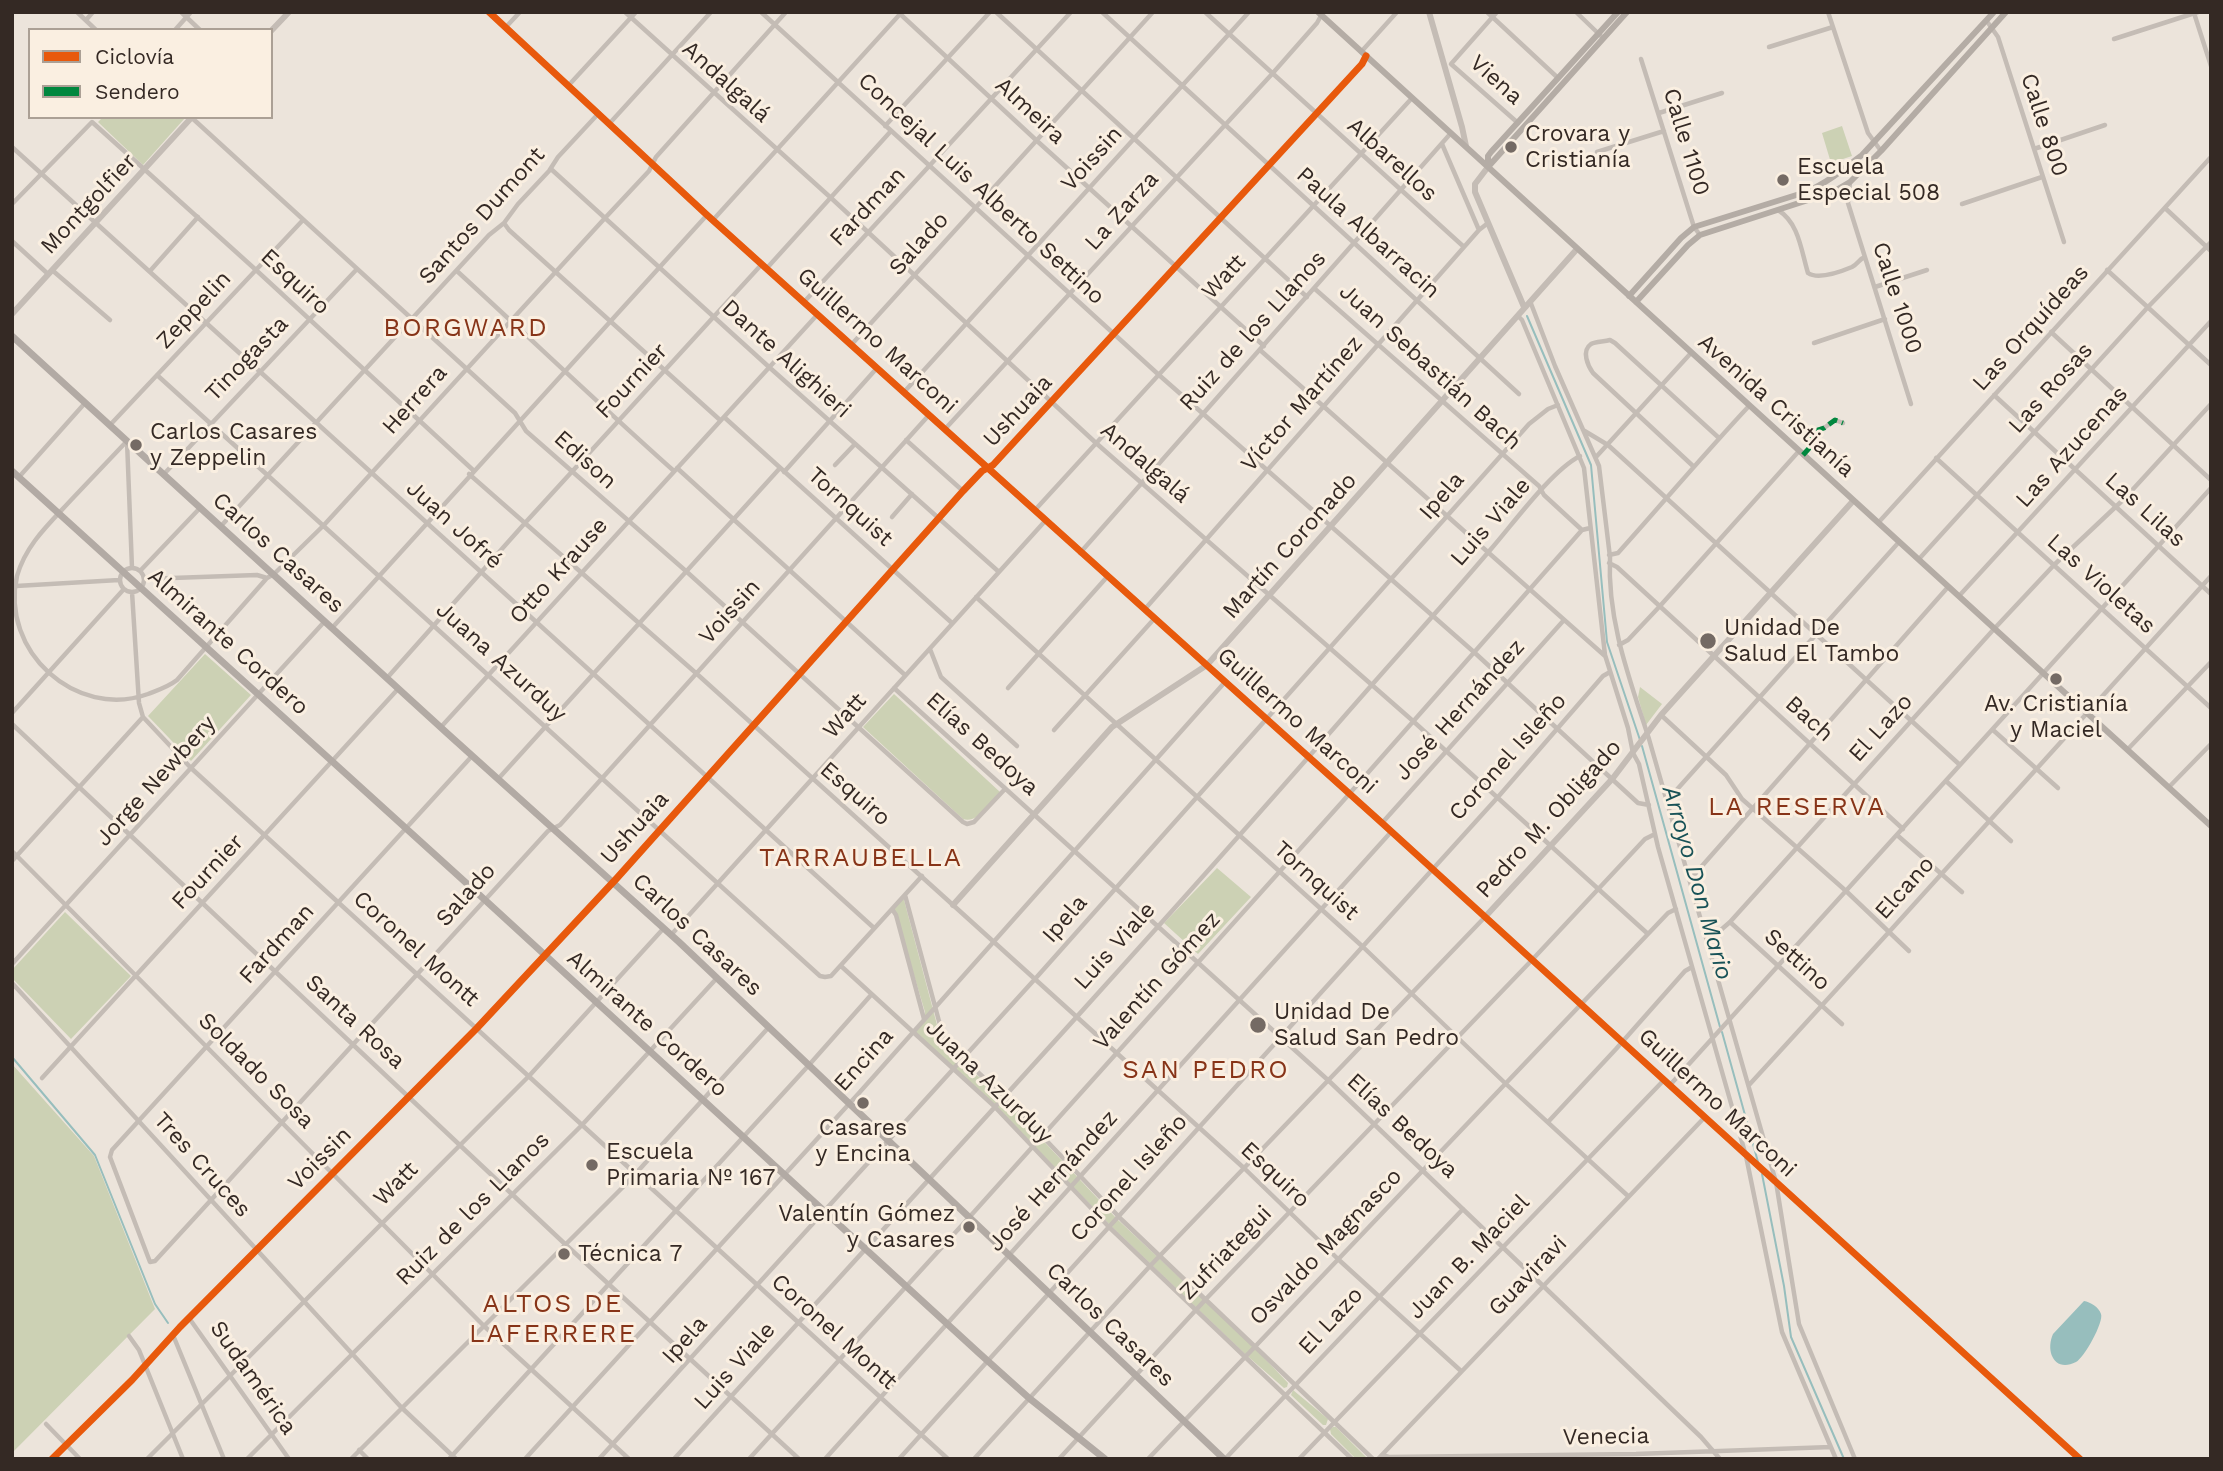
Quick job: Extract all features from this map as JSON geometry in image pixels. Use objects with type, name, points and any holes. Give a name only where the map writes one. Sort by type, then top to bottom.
[{"type":"main road","points":[[1488,167],[1488,156],[1601,35],[1618,12]]},
{"type":"main road","points":[[1601,35],[1627,12]]},
{"type":"main road","points":[[1629,296],[1681,238],[1695,227],[1815,188],[1862,155],[1994,12]]},
{"type":"main road","points":[[1636,302],[1688,244],[1700,235],[1833,192],[1850,182],[2006,12]]},
{"type":"main road","name":"Avenida Cristianía","points":[[1321,13],[1412,99],[2210,824]]},
{"type":"main road","points":[[1488,167],[1560,80]]},
{"type":"main road","name":"Carlos Casares","points":[[12,336],[221,526],[270,576],[325,621],[611,883],[664,928],[1224,1459]]},
{"type":"main road","name":"Almirante Cordero","points":[[12,471],[123,571],[143,584],[258,695],[988,1362],[1105,1459]]},
{"type":"street","points":[[77,12],[94,28]]},
{"type":"street","points":[[86,20],[93,12]]},
{"type":"street","points":[[181,12],[198,28]]},
{"type":"street","points":[[177,28],[191,12]]},
{"type":"street","name":"Guillermo Marconi","points":[[489,12],[707,215],[1382,823],[2080,1459]]},
{"type":"street","points":[[505,28],[520,12]]},
{"type":"street","name":"Andalgalá","points":[[625,12],[830,197],[1007,363],[1498,797],[1648,934]]},
{"type":"street","points":[[568,86],[636,12]]},
{"type":"street","points":[[609,124],[711,12]]},
{"type":"street","name":"Concejal Luis Alberto Settino","points":[[761,12],[1158,375],[1509,683],[1638,803],[1649,805]]},
{"type":"street","name":"Herrera","points":[[139,698],[172,684],[270,576],[324,525],[605,218],[786,12]]},
{"type":"street","points":[[885,126],[990,12]]},
{"type":"street","name":"Juan Sebastián Bach","points":[[996,12],[1307,297]]},
{"type":"street","name":"Fardman","points":[[804,302],[1071,12]]},
{"type":"street","name":"Paula Albarracin","points":[[1102,12],[1268,167],[1519,394]]},
{"type":"street","name":"Salado","points":[[852,344],[1153,12]]},
{"type":"street","name":"Albarellos","points":[[1205,12],[1464,247]]},
{"type":"street","name":"Voissin","points":[[905,391],[1249,12]]},
{"type":"street","name":"Ushuaia","points":[[611,883],[754,727],[963,491],[982,471],[993,465],[1052,402],[1362,64],[1364,54],[1397,12]]},
{"type":"street","points":[[1429,12],[1466,146]]},
{"type":"street","points":[[1487,12],[1560,80]]},
{"type":"street","points":[[1444,68],[1451,64],[1497,12]]},
{"type":"street","points":[[1576,12],[1601,35]]},
{"type":"street","points":[[1828,12],[1868,133],[1881,151]]},
{"type":"street","points":[[273,29],[287,13]]},
{"type":"street","points":[[713,220],[900,13]]},
{"type":"street","name":"Almeira","points":[[900,13],[1324,406],[1605,656]]},
{"type":"street","name":"La Zarza","points":[[946,428],[1272,74],[1317,23],[1321,13]]},
{"type":"street","points":[[2115,39],[2195,13],[2211,66]]},
{"type":"street","name":"Calle 800","points":[[1986,20],[1993,28],[2064,242]]},
{"type":"street","points":[[1769,47],[1833,27]]},
{"type":"street","name":"Calle 1100","points":[[1642,59],[1695,227],[1700,235]]},
{"type":"street","name":"Viena","points":[[1451,64],[1518,123]]},
{"type":"street","points":[[1659,113],[1722,93]]},
{"type":"street","name":"Watt","points":[[1035,510],[1412,99]]},
{"type":"street","name":"Santos Dumont","points":[[221,526],[504,223],[551,169],[558,157],[598,114]]},
{"type":"street","name":"Montgolfier","points":[[12,314],[190,119]]},
{"type":"street","name":"Edison","points":[[194,119],[515,413],[523,429],[743,622],[962,822],[974,822],[1005,789]]},
{"type":"street","name":"Esquiro","points":[[41,173],[92,122],[420,421],[525,523],[922,876],[1245,1169],[1461,1371]]},
{"type":"street","points":[[2034,149],[2105,125]]},
{"type":"street","points":[[1453,134],[1462,127]]},
{"type":"street","name":"Fournier","points":[[386,678],[618,421],[891,131]]},
{"type":"street","points":[[1597,152],[1664,131]]},
{"type":"street","name":"Ruiz de los Llanos","points":[[1080,553],[1453,134]]},
{"type":"street","points":[[1442,144],[1479,230]]},
{"type":"street","name":"Juan Jofré","points":[[12,147],[874,928]]},
{"type":"street","name":"Las Orquídeas","points":[[1878,523],[2211,157]]},
{"type":"street","points":[[1464,194],[1474,188],[1488,167]]},
{"type":"street","name":"Dante Alighieri","points":[[551,169],[999,572]]},
{"type":"street","points":[[12,204],[41,173]]},
{"type":"street","points":[[1962,204],[2042,177]]},
{"type":"street","name":"Calle 1000","points":[[1850,182],[1849,203],[1911,404]]},
{"type":"street","points":[[1474,188],[1524,307]]},
{"type":"street","points":[[1815,188],[1818,197]]},
{"type":"street","points":[[1833,192],[1849,203]]},
{"type":"street","points":[[2165,208],[2208,249]]},
{"type":"street","points":[[1777,209],[1793,223],[1808,272],[1812,276],[1851,267],[1865,257]]},
{"type":"street","points":[[332,628],[707,215]]},
{"type":"street","points":[[150,271],[198,217]]},
{"type":"street","name":"Zeppelin","points":[[110,425],[303,219]]},
{"type":"street","name":"Tornquist","points":[[504,223],[610,322],[782,470],[952,623]]},
{"type":"street","name":"Víctor Martínez","points":[[1145,610],[1488,223]]},
{"type":"street","points":[[12,241],[110,320]]},
{"type":"street","name":"Las Rosas","points":[[1918,560],[2148,307],[2208,249],[2211,242]]},
{"type":"street","name":"Martín Coronado","points":[[953,905],[1116,724],[1207,665],[1577,248]]},
{"type":"street","name":"Tinogasta","points":[[164,474],[357,269]]},
{"type":"street","points":[[1875,287],[1927,270]]},
{"type":"street","points":[[2107,270],[2211,365]]},
{"type":"street","name":"Elías Bedoya","points":[[458,272],[618,421],[734,520],[905,675]]},
{"type":"street","name":"Juan Sebastián Bach","points":[[1315,289],[1542,490],[1582,530]]},
{"type":"street","points":[[1530,301],[1601,472],[1612,615],[1619,646],[1689,877],[1776,1182],[1799,1324],[1854,1459]]},
{"type":"street","name":"Otto Krause","points":[[441,728],[818,314]]},
{"type":"street","points":[[1517,315],[1522,320],[1580,456],[1587,479],[1605,656],[1639,764],[1655,834],[1746,1156],[1783,1337],[1836,1459]]},
{"type":"street","points":[[1814,343],[1885,319]]},
{"type":"street","name":"Las Azucenas","points":[[1959,597],[2211,321]]},
{"type":"street","points":[[2051,332],[2211,480]]},
{"type":"street","points":[[1693,466],[1589,368],[1586,354],[1590,345],[1610,340],[1615,343],[1719,438]]},
{"type":"street","points":[[1596,457],[1691,353]]},
{"type":"street","points":[[499,779],[734,520],[878,368]]},
{"type":"street","name":"Juana Azurduy","points":[[157,375],[821,976],[828,977],[841,966],[994,1107],[1109,1227],[1352,1459]]},
{"type":"street","name":"Las Lilas","points":[[1994,395],[2211,594]]},
{"type":"street","points":[[19,477],[85,403]]},
{"type":"street","name":"El Lazo","points":[[1707,942],[1730,922],[1994,629],[2054,565],[2116,507],[2211,404]]},
{"type":"street","name":"Ipela","points":[[599,1459],[1198,798],[1501,454],[1532,420],[1558,405]]},
{"type":"street","points":[[1609,555],[1618,553],[1749,406]]},
{"type":"street","name":"Voissin","points":[[552,829],[561,825],[930,414]]},
{"type":"street","points":[[1619,646],[1660,607],[1801,453],[1812,445],[1812,432],[1835,421],[1843,423]]},
{"type":"street","points":[[1582,430],[1608,445],[1960,765]]},
{"type":"street","points":[[127,440],[30,547],[14,586],[15,607],[21,633],[35,659],[47,674],[82,693],[106,698],[139,698]]},
{"type":"street","points":[[127,440],[132,568]]},
{"type":"street","points":[[906,440],[963,491]]},
{"type":"street","points":[[835,465],[855,444]]},
{"type":"street","name":"Luis Viale","points":[[674,1459],[866,1250],[1309,757],[1542,490],[1580,456]]},
{"type":"street","name":"Las Violetas","points":[[1936,458],[2211,708]]},
{"type":"street","points":[[1670,1085],[2211,488]]},
{"type":"street","points":[[892,517],[912,494]]},
{"type":"street","name":"Pedro M. Obligado","points":[[974,1459],[1150,1266],[1485,918],[1613,778],[1661,715],[1853,501]]},
{"type":"street","points":[[140,571],[200,508]]},
{"type":"street","name":"Watt","points":[[671,935],[1046,520]]},
{"type":"street","points":[[1582,530],[1590,528]]},
{"type":"street","name":"Valentín Gómez","points":[[749,1459],[1349,794],[1582,530]]},
{"type":"street","points":[[1666,799],[1707,757],[1899,542]]},
{"type":"street","points":[[1609,563],[1617,567],[1660,607]]},
{"type":"street","points":[[132,592],[124,589],[120,580],[123,571],[132,568],[140,571]]},
{"type":"street","points":[[140,571],[143,584]]},
{"type":"street","points":[[132,592],[143,584],[270,576]]},
{"type":"street","name":"Elcano","points":[[1749,1085],[2211,576]]},
{"type":"street","points":[[1008,688],[1107,577]]},
{"type":"street","points":[[14,586],[120,580]]},
{"type":"street","points":[[1689,877],[1694,875],[1753,809],[1948,587]]},
{"type":"street","points":[[12,713],[124,589]]},
{"type":"street","points":[[12,861],[15,854],[143,717],[139,698],[132,592]]},
{"type":"street","name":"Tornquist","points":[[976,597],[1362,946],[1628,1196]]},
{"type":"street","name":"Bach","points":[[1660,607],[1903,829]]},
{"type":"street","points":[[1054,730],[1154,619]]},
{"type":"street","name":"José Hernández","points":[[1382,823],[1564,620]]},
{"type":"street","name":"Jorge Newbery","points":[[12,964],[325,621]]},
{"type":"street","points":[[1624,656],[1627,641]]},
{"type":"street","points":[[930,649],[942,677],[1017,746]]},
{"type":"street","points":[[2127,750],[2211,662]]},
{"type":"street","name":"Coronel Isleño","points":[[899,1459],[1498,797],[1603,676],[1610,673]]},
{"type":"street","name":"Encina","points":[[525,1459],[850,1102],[1225,682]]},
{"type":"street","name":"Elías Bedoya","points":[[894,688],[1329,1081],[1701,1437],[1720,1459]]},
{"type":"street","name":"Fournier","points":[[42,1078],[398,689]]},
{"type":"street","points":[[1661,715],[1726,775],[1738,795],[1909,951]]},
{"type":"street","name":"Coronel Montt","points":[[143,717],[191,768],[948,1459]]},
{"type":"street","name":"Santa Rosa","points":[[12,724],[459,1146],[799,1459]]},
{"type":"street","points":[[1993,730],[2058,788]]},
{"type":"street","points":[[2169,788],[2211,744]]},
{"type":"street","name":"Fardman","points":[[150,1262],[110,1157],[112,1150],[472,755]]},
{"type":"street","points":[[1946,781],[2011,841]]},
{"type":"street","name":"Salado","points":[[150,1262],[155,1261],[552,829]]},
{"type":"street","name":"José Hernández","points":[[825,1459],[1391,832]]},
{"type":"street","name":"Zufriategui","points":[[1059,1459],[1206,1298],[1645,839],[1655,834]]},
{"type":"street","points":[[1897,835],[1962,892]]},
{"type":"street","name":"Soldado Sosa","points":[[15,854],[484,1326],[629,1459]]},
{"type":"street","points":[[841,966],[922,876]]},
{"type":"street","name":"Voissin","points":[[52,1459],[477,1028],[611,883]]},
{"type":"street","name":"Juana Azurduy","points":[[905,895],[945,1042],[1004,1096],[1118,1216],[1334,1422],[1377,1457]]},
{"type":"street","points":[[892,909],[897,915],[924,1019]]},
{"type":"street","name":"Osvaldo Magnasco","points":[[1148,1459],[1668,913],[1676,909]]},
{"type":"street","name":"Settino","points":[[1730,922],[1842,1024]]},
{"type":"street","name":"Watt","points":[[147,1459],[529,1076],[664,928]]},
{"type":"street","points":[[1548,1122],[1685,971],[1693,967]]},
{"type":"street","name":"Ruiz de los Llanos","points":[[247,1459],[582,1125],[717,978]]},
{"type":"street","name":"Tres Cruces","points":[[12,983],[401,1407],[452,1458]]},
{"type":"street","points":[[452,1458],[871,995]]},
{"type":"street","points":[[351,1459],[635,1174],[769,1027]]},
{"type":"street","name":"Juan B. Maciel","points":[[1299,1459],[1664,1080]]},
{"type":"street","name":"Guaviravi","points":[[1377,1457],[1704,1118]]},
{"type":"street","name":"El Lazo","points":[[1224,1459],[1463,1209]]},
{"type":"street","name":"Sudamérica","points":[[189,1318],[289,1459]]},
{"type":"street","points":[[173,1335],[224,1459]]},
{"type":"street","points":[[129,1336],[136,1345],[183,1459]]},
{"type":"street","points":[[46,1424],[80,1459]]},
{"type":"street","name":"Venecia","points":[[1377,1457],[1636,1456],[1831,1447]]},
{"type":"street","points":[[359,1450],[368,1459]]},
{"type":"green space","points":[[101,119],[184,119],[143,165],[98,122]]},
{"type":"green space","points":[[1842,126],[1852,156],[1831,163],[1822,133]]},
{"type":"green space","points":[[205,654],[251,695],[191,761],[148,716]]},
{"type":"green space","points":[[1640,687],[1662,704],[1646,725],[1638,697]]},
{"type":"green space","points":[[894,694],[1000,792],[979,815],[968,820],[963,819],[863,727]]},
{"type":"green space","points":[[1217,868],[1251,897],[1198,954],[1164,923]]},
{"type":"green space","points":[[903,896],[945,1047],[1002,1097],[1117,1219],[1254,1347],[1288,1383],[1287,1387],[1284,1388],[1244,1353],[1110,1225],[993,1103],[914,1032],[924,1019],[925,1012],[892,909]]},
{"type":"green space","points":[[65,912],[131,976],[71,1039],[12,978],[12,970]]},
{"type":"green space","points":[[12,1064],[94,1156],[155,1309],[12,1453]]},
{"type":"green space","points":[[1293,1390],[1328,1419],[1326,1425],[1291,1395]]},
{"type":"green space","points":[[1333,1427],[1368,1459],[1356,1459],[1331,1434],[1330,1429]]},
{"type":"water","points":[[2084,1301],[2100,1311],[2099,1324],[2084,1354],[2076,1362],[2062,1365],[2057,1363],[2051,1354],[2053,1334]]},
{"type":"waterway","name":"Arroyo Don Mario","points":[[1527,316],[1591,465],[1607,642],[1640,740]]},
{"type":"waterway","name":"Arroyo Don Mario","points":[[1642,746],[1720,1027]]},
{"type":"waterway","name":"Arroyo Don Mario","points":[[1722,1032],[1758,1162]]},
{"type":"waterway","points":[[12,1057],[95,1155],[155,1304],[168,1323]]},
{"type":"waterway","name":"Arroyo Don Mario","points":[[1762,1174],[1791,1337],[1844,1459]]},
{"type":"marked path","points":[[1803,455],[1812,445],[1812,432],[1835,420],[1843,423]]},
{"type":"cycle path","points":[[489,12],[707,215],[1382,823],[2080,1459]]},
{"type":"cycle path","points":[[52,1459],[477,1028],[617,878],[963,491],[982,471],[993,465],[1362,64],[1366,56]]},
{"type":"place","name":"Crovara y Cristianía","points":[[1511,147]]},
{"type":"place","name":"Escuela Especial 508","points":[[1783,180]]},
{"type":"place","name":"Carlos Casares y Zeppelin","points":[[136,445]]},
{"type":"place","name":"Unidad De Salud El Tambo","points":[[1708,641]]},
{"type":"place","name":"Av. Cristianía y Maciel","points":[[2056,679]]},
{"type":"place","name":"Unidad De Salud San Pedro","points":[[1258,1025]]},
{"type":"place","name":"Casares y Encina","points":[[863,1103]]},
{"type":"place","name":"Escuela Primaria Nº 167","points":[[592,1165]]},
{"type":"place","name":"Valentín Gómez y Casares","points":[[969,1227]]},
{"type":"place","name":"Técnica 7","points":[[564,1254]]},
{"type":"district","name":"BORGWARD","points":[[466,328]]},
{"type":"district","name":"LA RESERVA","points":[[1797,807]]},
{"type":"district","name":"TARRAUBELLA","points":[[861,858]]},
{"type":"district","name":"SAN PEDRO","points":[[1206,1070]]},
{"type":"district","name":"ALTOS DE LAFERRERE","points":[[553,1319]]}]
